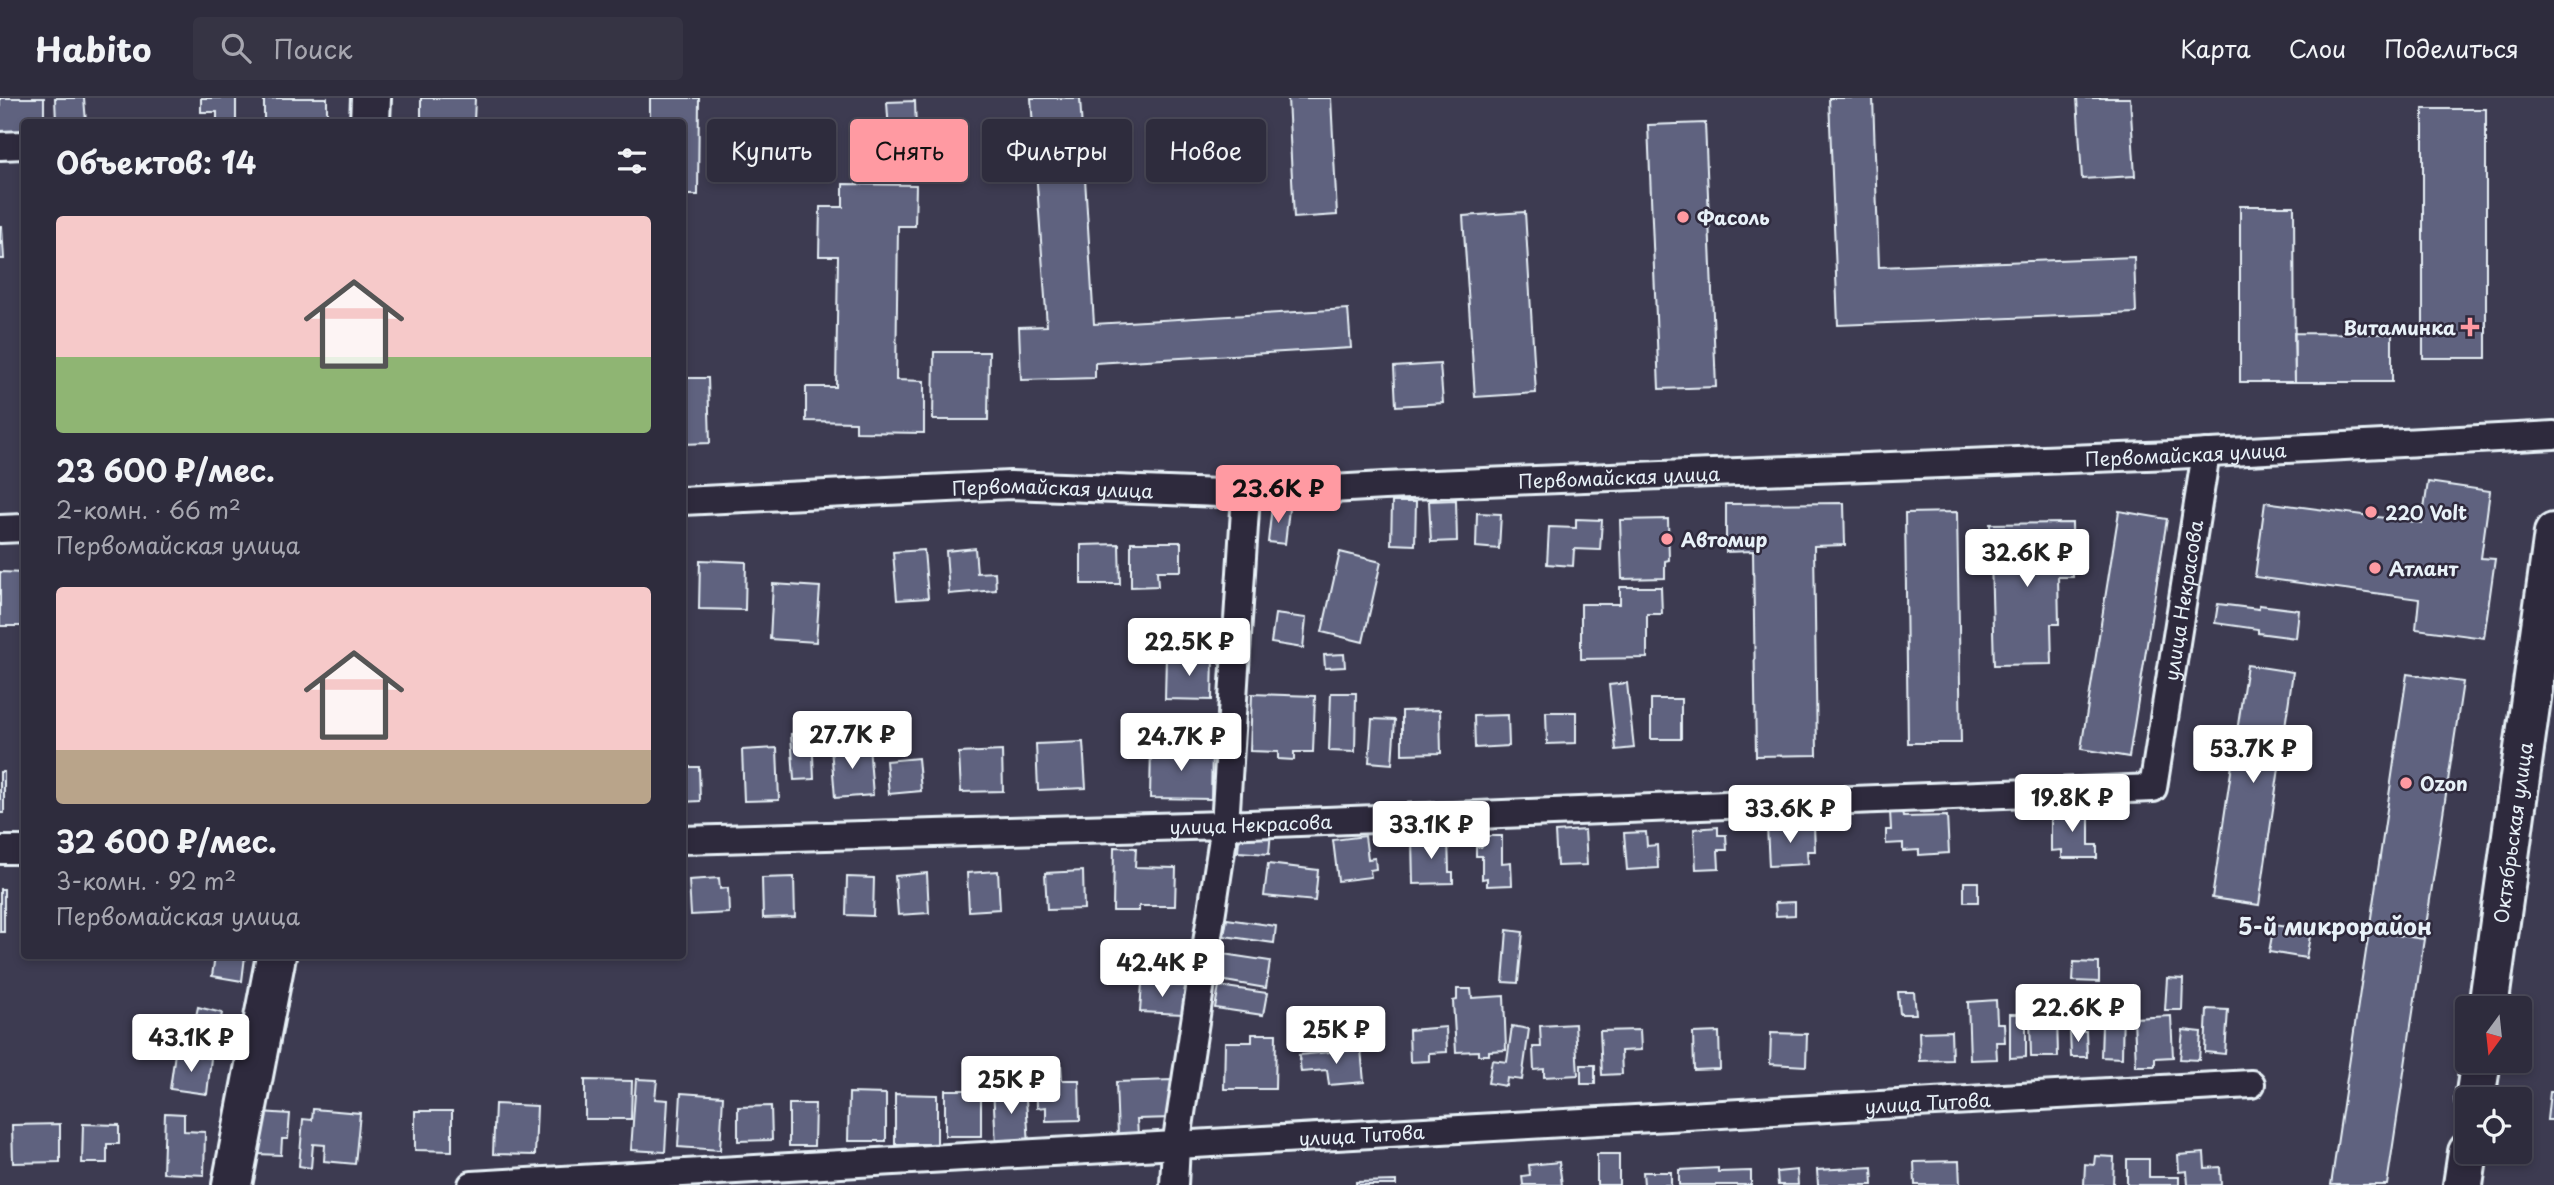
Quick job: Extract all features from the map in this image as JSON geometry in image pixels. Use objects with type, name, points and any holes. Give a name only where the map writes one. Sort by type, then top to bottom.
[{"type":"street","points":[[370,98],[370,119]]},
{"type":"street","points":[[0,146],[21,145]]},
{"type":"street","name":"Первомайская улица","points":[[686,501],[1010,485],[1246,494],[1384,486],[2206,453],[2554,435]]},
{"type":"street","name":"улица Некрасова","points":[[686,840],[1225,825],[2152,788],[2206,453]]},
{"type":"street","points":[[1174,1185],[1176,1146],[1225,825],[1246,494]]},
{"type":"street","points":[[0,529],[21,528]]},
{"type":"street","name":"Октябрьская улица","points":[[2490,996],[2554,533]]},
{"type":"street","points":[[0,850],[21,850]]},
{"type":"street","points":[[232,1185],[275,959]]},
{"type":"street","name":"улица Титова","points":[[472,1185],[2251,1084]]},
{"type":"street","points":[[2463,1185],[2466,1164]]},
{"type":"building","points":[[0,98],[44,98],[44,119],[21,119],[21,138],[0,133]]},
{"type":"building","points":[[55,98],[84,98],[86,119],[56,119]]},
{"type":"building","points":[[201,98],[236,98],[236,119],[217,119],[217,112],[201,112]]},
{"type":"building","points":[[327,98],[327,119],[264,119],[264,99]]},
{"type":"building","points":[[421,98],[475,98],[474,119],[421,119]]},
{"type":"building","points":[[650,98],[699,98],[698,195],[686,195],[686,119],[650,119]]},
{"type":"building","points":[[1031,98],[1080,98],[1081,119],[1032,119]]},
{"type":"building","points":[[1288,98],[1331,98],[1337,215],[1294,218]]},
{"type":"building","points":[[1829,98],[1873,98],[1879,267],[2134,257],[2136,313],[1838,325]]},
{"type":"building","points":[[2077,98],[2130,98],[2135,176],[2082,179]]},
{"type":"building","points":[[915,101],[916,119],[888,119],[887,102]]},
{"type":"building","points":[[2423,109],[2486,109],[2486,358],[2423,358]]},
{"type":"building","points":[[1705,123],[1716,387],[1659,389],[1648,125]]},
{"type":"building","points":[[1037,182],[1085,182],[1094,324],[1348,309],[1351,348],[1095,363],[1095,378],[1021,380],[1019,327],[1047,326]]},
{"type":"building","points":[[843,184],[916,185],[915,226],[898,226],[896,380],[924,381],[924,433],[856,432],[856,422],[806,421],[806,387],[836,387],[838,256],[819,256],[820,207],[843,207]]},
{"type":"building","points":[[2240,206],[2294,206],[2295,382],[2240,382]]},
{"type":"building","points":[[1525,212],[1536,393],[1475,397],[1463,216]]},
{"type":"building","points":[[2,226],[4,259],[0,259]]},
{"type":"building","points":[[2294,333],[2392,334],[2392,382],[2295,382]]},
{"type":"building","points":[[934,352],[989,352],[988,420],[933,420]]},
{"type":"building","points":[[1440,364],[1443,403],[1396,406],[1394,367]]},
{"type":"building","points":[[686,369],[687,378],[708,378],[710,443],[686,444]]},
{"type":"building","name":"Атлант","points":[[2428,482],[2490,491],[2481,558],[2495,559],[2484,638],[2416,629],[2419,599],[2255,577],[2265,502],[2422,523]]},
{"type":"building","points":[[1456,500],[1457,541],[1431,542],[1429,501]]},
{"type":"building","points":[[1392,502],[1416,502],[1415,545],[1391,544]]},
{"type":"building","points":[[1844,503],[1845,545],[1814,546],[1817,755],[1756,756],[1753,551],[1726,552],[1726,504]]},
{"type":"building","points":[[1272,506],[1289,509],[1285,544],[1268,542]]},
{"type":"building","points":[[2119,511],[2167,519],[2129,757],[2081,749]]},
{"type":"building","points":[[1957,512],[1961,743],[1908,743],[1905,513]]},
{"type":"building","points":[[1477,513],[1501,514],[1499,549],[1476,547]]},
{"type":"building","points":[[1576,519],[1602,520],[1600,550],[1574,549],[1573,566],[1547,564],[1549,527],[1576,528]]},
{"type":"building","points":[[1668,519],[1669,560],[1665,561],[1665,578],[1622,579],[1620,520]]},
{"type":"building","points":[[2072,523],[2073,577],[2058,577],[2059,624],[2051,624],[2052,664],[1994,665],[1990,524]]},
{"type":"building","points":[[1131,542],[1181,542],[1181,571],[1157,571],[1158,586],[1131,587]]},
{"type":"building","points":[[1119,544],[1120,584],[1081,584],[1081,545]]},
{"type":"building","points":[[975,548],[977,573],[995,572],[996,590],[949,594],[946,551]]},
{"type":"building","points":[[924,550],[928,598],[897,600],[893,552]]},
{"type":"building","points":[[1340,552],[1381,562],[1363,642],[1322,632]]},
{"type":"building","points":[[700,560],[746,562],[745,610],[699,609]]},
{"type":"building","points":[[0,572],[21,573],[21,626],[0,626]]},
{"type":"building","points":[[773,584],[820,587],[816,642],[770,639]]},
{"type":"building","points":[[1620,587],[1661,587],[1662,614],[1647,614],[1647,658],[1581,659],[1581,604],[1620,604]]},
{"type":"building","points":[[2218,604],[2299,610],[2296,638],[2215,623]]},
{"type":"building","points":[[1275,614],[1306,618],[1303,648],[1271,643]]},
{"type":"building","points":[[1344,654],[1345,667],[1325,668],[1324,655]]},
{"type":"building","points":[[1166,655],[1213,656],[1212,700],[1165,699]]},
{"type":"building","points":[[2247,665],[2293,672],[2259,905],[2212,898]]},
{"type":"building","points":[[2407,674],[2463,682],[2424,939],[2369,931]]},
{"type":"building","points":[[1627,683],[1634,748],[1616,750],[1609,685]]},
{"type":"building","points":[[1331,693],[1356,693],[1355,752],[1329,751]]},
{"type":"building","points":[[1252,694],[1315,696],[1313,752],[1294,752],[1294,760],[1278,759],[1278,752],[1250,751]]},
{"type":"building","points":[[1651,699],[1681,699],[1681,739],[1651,739]]},
{"type":"building","points":[[1440,710],[1441,753],[1402,754],[1402,711]]},
{"type":"building","points":[[1546,712],[1576,712],[1576,743],[1547,744]]},
{"type":"building","points":[[1508,715],[1509,746],[1475,748],[1474,716]]},
{"type":"building","points":[[1372,719],[1395,720],[1392,764],[1369,762]]},
{"type":"building","points":[[812,733],[814,779],[794,780],[791,734]]},
{"type":"building","points":[[1083,742],[1086,788],[1038,790],[1036,744]]},
{"type":"building","points":[[869,745],[873,795],[835,798],[831,747]]},
{"type":"building","points":[[1151,746],[1212,748],[1211,799],[1150,798]]},
{"type":"building","points":[[777,748],[779,800],[744,801],[742,750]]},
{"type":"building","points":[[1002,751],[1003,791],[961,792],[959,753]]},
{"type":"building","points":[[918,758],[921,791],[889,794],[886,761]]},
{"type":"building","points":[[686,767],[699,767],[700,801],[686,802]]},
{"type":"building","points":[[0,772],[4,772],[4,813],[0,813]]},
{"type":"building","points":[[2051,809],[2089,809],[2089,845],[2097,845],[2097,858],[2062,858],[2062,850],[2051,851]]},
{"type":"building","points":[[1902,810],[1903,817],[1947,816],[1949,853],[1919,855],[1919,850],[1903,851],[1903,843],[1886,844],[1886,830],[1891,830],[1890,811]]},
{"type":"building","points":[[1814,825],[1815,851],[1807,851],[1808,864],[1769,866],[1767,827]]},
{"type":"building","points":[[1718,827],[1718,835],[1726,835],[1727,850],[1718,850],[1719,868],[1696,869],[1694,829]]},
{"type":"building","points":[[1240,829],[1271,831],[1269,854],[1238,852]]},
{"type":"building","points":[[1585,830],[1587,865],[1557,866],[1555,832]]},
{"type":"building","points":[[1646,832],[1647,846],[1657,845],[1658,868],[1627,870],[1624,833]]},
{"type":"building","points":[[1365,836],[1368,859],[1375,858],[1376,869],[1370,870],[1371,877],[1338,881],[1333,840]]},
{"type":"building","points":[[1481,836],[1502,836],[1502,863],[1511,862],[1512,885],[1487,886],[1487,878],[1482,879],[1482,856],[1476,856],[1476,847],[1482,847]]},
{"type":"building","points":[[1448,837],[1449,872],[1453,872],[1453,883],[1413,884],[1412,838]]},
{"type":"building","points":[[1114,847],[1136,848],[1135,867],[1176,868],[1175,906],[1139,906],[1139,911],[1113,911]]},
{"type":"building","points":[[1268,864],[1318,870],[1315,901],[1264,896]]},
{"type":"building","points":[[998,871],[1000,909],[969,911],[967,873]]},
{"type":"building","points":[[1083,871],[1084,909],[1047,910],[1045,873]]},
{"type":"building","points":[[927,873],[929,913],[898,915],[895,876]]},
{"type":"building","points":[[794,877],[795,917],[763,918],[762,878]]},
{"type":"building","points":[[847,877],[874,878],[873,916],[846,915]]},
{"type":"building","points":[[719,878],[720,889],[728,888],[729,913],[691,915],[689,880]]},
{"type":"building","points":[[1964,882],[1978,882],[1978,902],[1964,902]]},
{"type":"building","points":[[0,889],[4,889],[4,932],[0,932]]},
{"type":"building","points":[[1795,902],[1795,915],[1776,916],[1775,903]]},
{"type":"building","points":[[1227,919],[1276,926],[1274,943],[1224,936]]},
{"type":"building","points":[[2274,925],[2311,931],[2306,958],[2269,952]]},
{"type":"building","points":[[1507,930],[1523,932],[1518,983],[1503,982]]},
{"type":"building","points":[[2369,931],[2424,939],[2387,1185],[2331,1185]]},
{"type":"building","points":[[1223,954],[1270,961],[1266,988],[1219,980]]},
{"type":"building","points":[[215,959],[245,959],[242,981],[212,976]]},
{"type":"building","points":[[2074,962],[2099,963],[2099,982],[2073,981]]},
{"type":"building","points":[[2167,978],[2183,979],[2182,1010],[2165,1010]]},
{"type":"building","points":[[1142,983],[1185,986],[1183,1014],[1140,1012]]},
{"type":"building","points":[[1219,986],[1267,993],[1263,1015],[1215,1008]]},
{"type":"building","points":[[1457,989],[1471,989],[1472,998],[1504,996],[1506,1050],[1489,1051],[1489,1055],[1478,1055],[1478,1051],[1456,1052],[1453,1001],[1457,1000]]},
{"type":"building","points":[[1898,992],[1914,992],[1916,1014],[1900,1014]]},
{"type":"building","points":[[1996,1000],[1997,1023],[2004,1023],[2005,1042],[1996,1042],[1997,1059],[1970,1060],[1968,1002]]},
{"type":"building","points":[[2081,1004],[2123,1004],[2122,1058],[2101,1057],[2102,1025],[2080,1024]]},
{"type":"building","points":[[198,1007],[222,1013],[220,1023],[230,1025],[225,1047],[191,1039]]},
{"type":"building","points":[[2207,1009],[2228,1010],[2225,1054],[2205,1052]]},
{"type":"building","points":[[2010,1014],[2026,1014],[2026,1057],[2010,1058]]},
{"type":"building","points":[[2057,1015],[2058,1057],[2031,1057],[2030,1016]]},
{"type":"building","points":[[2171,1016],[2173,1057],[2155,1058],[2155,1066],[2136,1066],[2134,1018]]},
{"type":"building","points":[[1575,1024],[1578,1075],[1544,1077],[1544,1069],[1534,1070],[1533,1047],[1541,1047],[1540,1026]]},
{"type":"building","points":[[1512,1026],[1529,1029],[1522,1080],[1507,1078],[1506,1086],[1488,1083],[1492,1060],[1507,1062]]},
{"type":"building","points":[[1446,1027],[1447,1052],[1429,1053],[1429,1061],[1410,1062],[1409,1030]]},
{"type":"building","points":[[1640,1030],[1641,1050],[1621,1051],[1622,1074],[1602,1075],[1600,1031]]},
{"type":"building","points":[[2183,1030],[2201,1032],[2199,1060],[2180,1059]]},
{"type":"building","points":[[1951,1031],[1952,1060],[1920,1061],[1919,1032]]},
{"type":"building","points":[[2070,1031],[2086,1031],[2087,1057],[2071,1057]]},
{"type":"building","points":[[1719,1032],[1720,1069],[1694,1070],[1693,1033]]},
{"type":"building","points":[[1771,1033],[1807,1034],[1806,1066],[1770,1064]]},
{"type":"building","points":[[1252,1034],[1276,1034],[1275,1089],[1224,1089],[1225,1042],[1252,1042]]},
{"type":"building","points":[[1361,1049],[1364,1082],[1329,1085],[1327,1070],[1301,1072],[1299,1055]]},
{"type":"building","points":[[175,1053],[211,1058],[207,1094],[170,1089]]},
{"type":"building","points":[[1036,1064],[1061,1064],[1062,1080],[1079,1080],[1080,1120],[1046,1121],[1046,1107],[1037,1108]]},
{"type":"building","points":[[1581,1065],[1595,1065],[1595,1084],[1581,1084]]},
{"type":"building","points":[[636,1079],[657,1080],[655,1099],[668,1100],[665,1152],[631,1150]]},
{"type":"building","points":[[585,1080],[632,1081],[631,1119],[585,1119]]},
{"type":"building","points":[[1172,1080],[1173,1118],[1137,1119],[1138,1136],[1118,1136],[1116,1082]]},
{"type":"building","points":[[1025,1085],[1029,1144],[996,1146],[993,1087]]},
{"type":"building","points":[[945,1090],[981,1090],[981,1136],[945,1136]]},
{"type":"building","points":[[2550,1092],[2554,1092],[2554,1120],[2547,1120]]},
{"type":"building","points":[[681,1093],[723,1096],[720,1150],[678,1147]]},
{"type":"building","points":[[849,1093],[886,1094],[886,1141],[848,1141]]},
{"type":"building","points":[[895,1094],[937,1095],[937,1144],[895,1144]]},
{"type":"building","points":[[495,1104],[537,1106],[535,1155],[493,1154]]},
{"type":"building","points":[[789,1104],[815,1104],[814,1146],[789,1146]]},
{"type":"building","points":[[771,1106],[772,1140],[738,1141],[738,1107]]},
{"type":"building","points":[[313,1109],[360,1113],[355,1164],[324,1161],[325,1145],[313,1144],[311,1168],[299,1166],[303,1119],[312,1120]]},
{"type":"building","points":[[415,1111],[452,1111],[452,1151],[415,1150]]},
{"type":"building","points":[[260,1112],[290,1114],[288,1139],[282,1139],[281,1155],[257,1154]]},
{"type":"building","points":[[165,1113],[184,1114],[184,1131],[205,1132],[204,1175],[163,1173]]},
{"type":"building","points":[[60,1124],[60,1162],[13,1163],[12,1125]]},
{"type":"building","points":[[83,1124],[119,1125],[119,1144],[107,1144],[107,1163],[82,1163]]},
{"type":"building","points":[[2204,1153],[2205,1168],[2220,1167],[2221,1185],[2188,1185],[2187,1171],[2179,1172],[2178,1155]]},
{"type":"building","points":[[1597,1154],[1619,1154],[1619,1185],[1597,1185]]},
{"type":"building","points":[[2095,1156],[2114,1157],[2113,1185],[2084,1185],[2085,1164],[2094,1165]]},
{"type":"building","points":[[2127,1159],[2149,1159],[2149,1177],[2179,1177],[2179,1185],[2127,1185]]},
{"type":"building","points":[[1959,1161],[1960,1185],[1915,1185],[1914,1162]]},
{"type":"building","points":[[1559,1162],[1562,1185],[1523,1185],[1522,1176],[1530,1175],[1529,1165]]},
{"type":"building","points":[[1872,1167],[1873,1185],[1818,1185],[1817,1170]]},
{"type":"building","points":[[1718,1168],[1718,1172],[1751,1171],[1751,1185],[1679,1185],[1679,1170]]},
{"type":"building","points":[[1797,1170],[1798,1185],[1778,1185],[1777,1172]]},
{"type":"building","points":[[1643,1172],[1671,1172],[1671,1185],[1644,1185]]},
{"type":"building","points":[[1396,1181],[1396,1185],[1356,1185],[1356,1182]]},
{"type":"place","name":"Фасоль","points":[[1683,217]]},
{"type":"place","name":"Витаминка","points":[[2470,327]]},
{"type":"place","name":"220 Volt","points":[[2371,512]]},
{"type":"place","name":"Автомир","points":[[1667,539]]},
{"type":"place","name":"Атлант","points":[[2375,568]]},
{"type":"place","name":"Ozon","points":[[2406,783]]},
{"type":"district","name":"5-й микрорайон","points":[[2335,925]]}]
